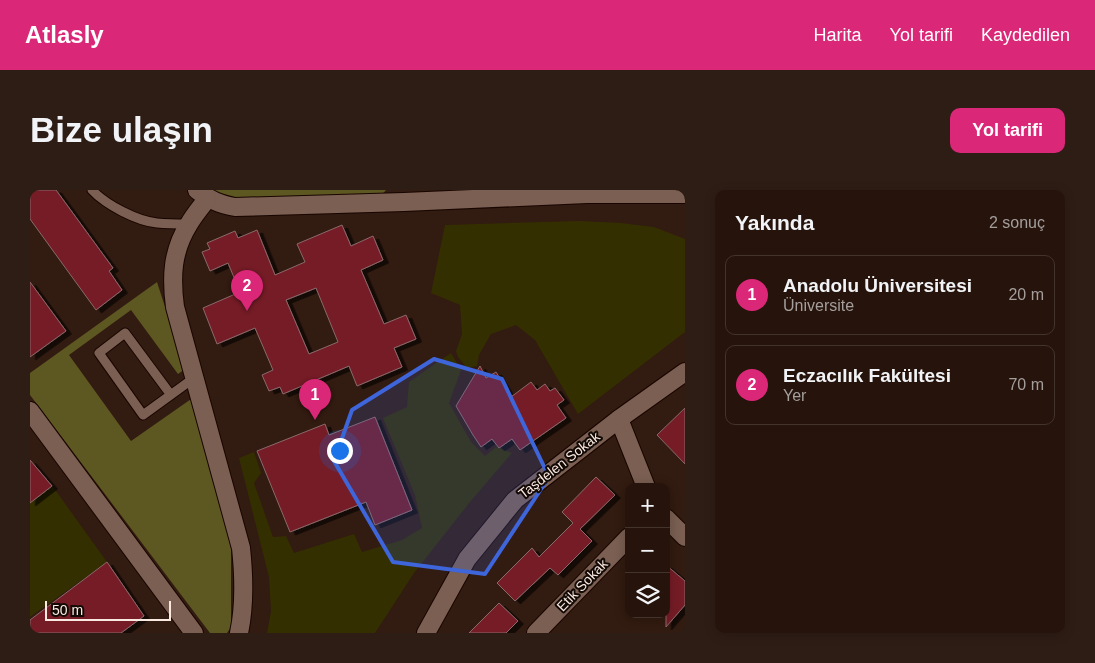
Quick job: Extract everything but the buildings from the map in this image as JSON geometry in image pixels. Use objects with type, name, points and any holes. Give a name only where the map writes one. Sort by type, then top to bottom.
[{"type":"street","points":[[239,633],[244,588],[241,548],[175,307],[172,286],[173,265],[178,244],[202,194],[221,204],[235,207],[402,196],[685,194]]},
{"type":"street","name":"Taşdelen Sokak","points":[[426,633],[467,559],[515,500],[620,419],[685,372]]},
{"type":"street","points":[[30,411],[194,633]]},
{"type":"street","points":[[620,419],[644,483]]},
{"type":"street","points":[[670,522],[685,537]]},
{"type":"street","name":"Etik Sokak","points":[[536,633],[625,541]]},
{"type":"lane","points":[[92,190],[99,197],[126,214],[156,223],[189,224]]},
{"type":"lane","points":[[171,395],[125,333],[99,353],[143,415],[171,395],[194,378]]},
{"type":"highlighted area","points":[[434,359],[502,379],[549,477],[485,574],[393,562],[334,461],[352,410]]},
{"type":"shaded area","points":[[208,190],[386,190],[379,198],[244,203]]},
{"type":"shaded area","points":[[579,221],[654,227],[685,239],[685,332],[578,414],[535,340],[516,325],[491,334],[479,355],[477,366],[467,368],[458,357],[456,351],[462,334],[460,305],[431,293],[445,225]]},
{"type":"shaded area","points":[[157,282],[185,369],[178,374],[131,310],[69,355],[131,441],[194,397],[231,548],[231,627],[227,633],[210,633],[30,395],[30,373]]},
{"type":"shaded area","points":[[451,353],[461,370],[449,403],[471,442],[485,456],[496,447],[512,453],[470,502],[414,573],[375,633],[267,633],[271,611],[269,577],[239,458],[254,452],[261,473],[254,483],[273,537],[286,536],[294,553],[354,534],[362,552],[402,540],[422,528],[415,495],[383,418],[407,407],[409,382]]},
{"type":"shaded area","points":[[51,484],[107,562],[30,617],[30,501]]},
{"type":"place","name":"Eczacılık Fakültesi","points":[[247,311]]},
{"type":"place","name":"Anadolu Üniversitesi","points":[[315,420]]}]
